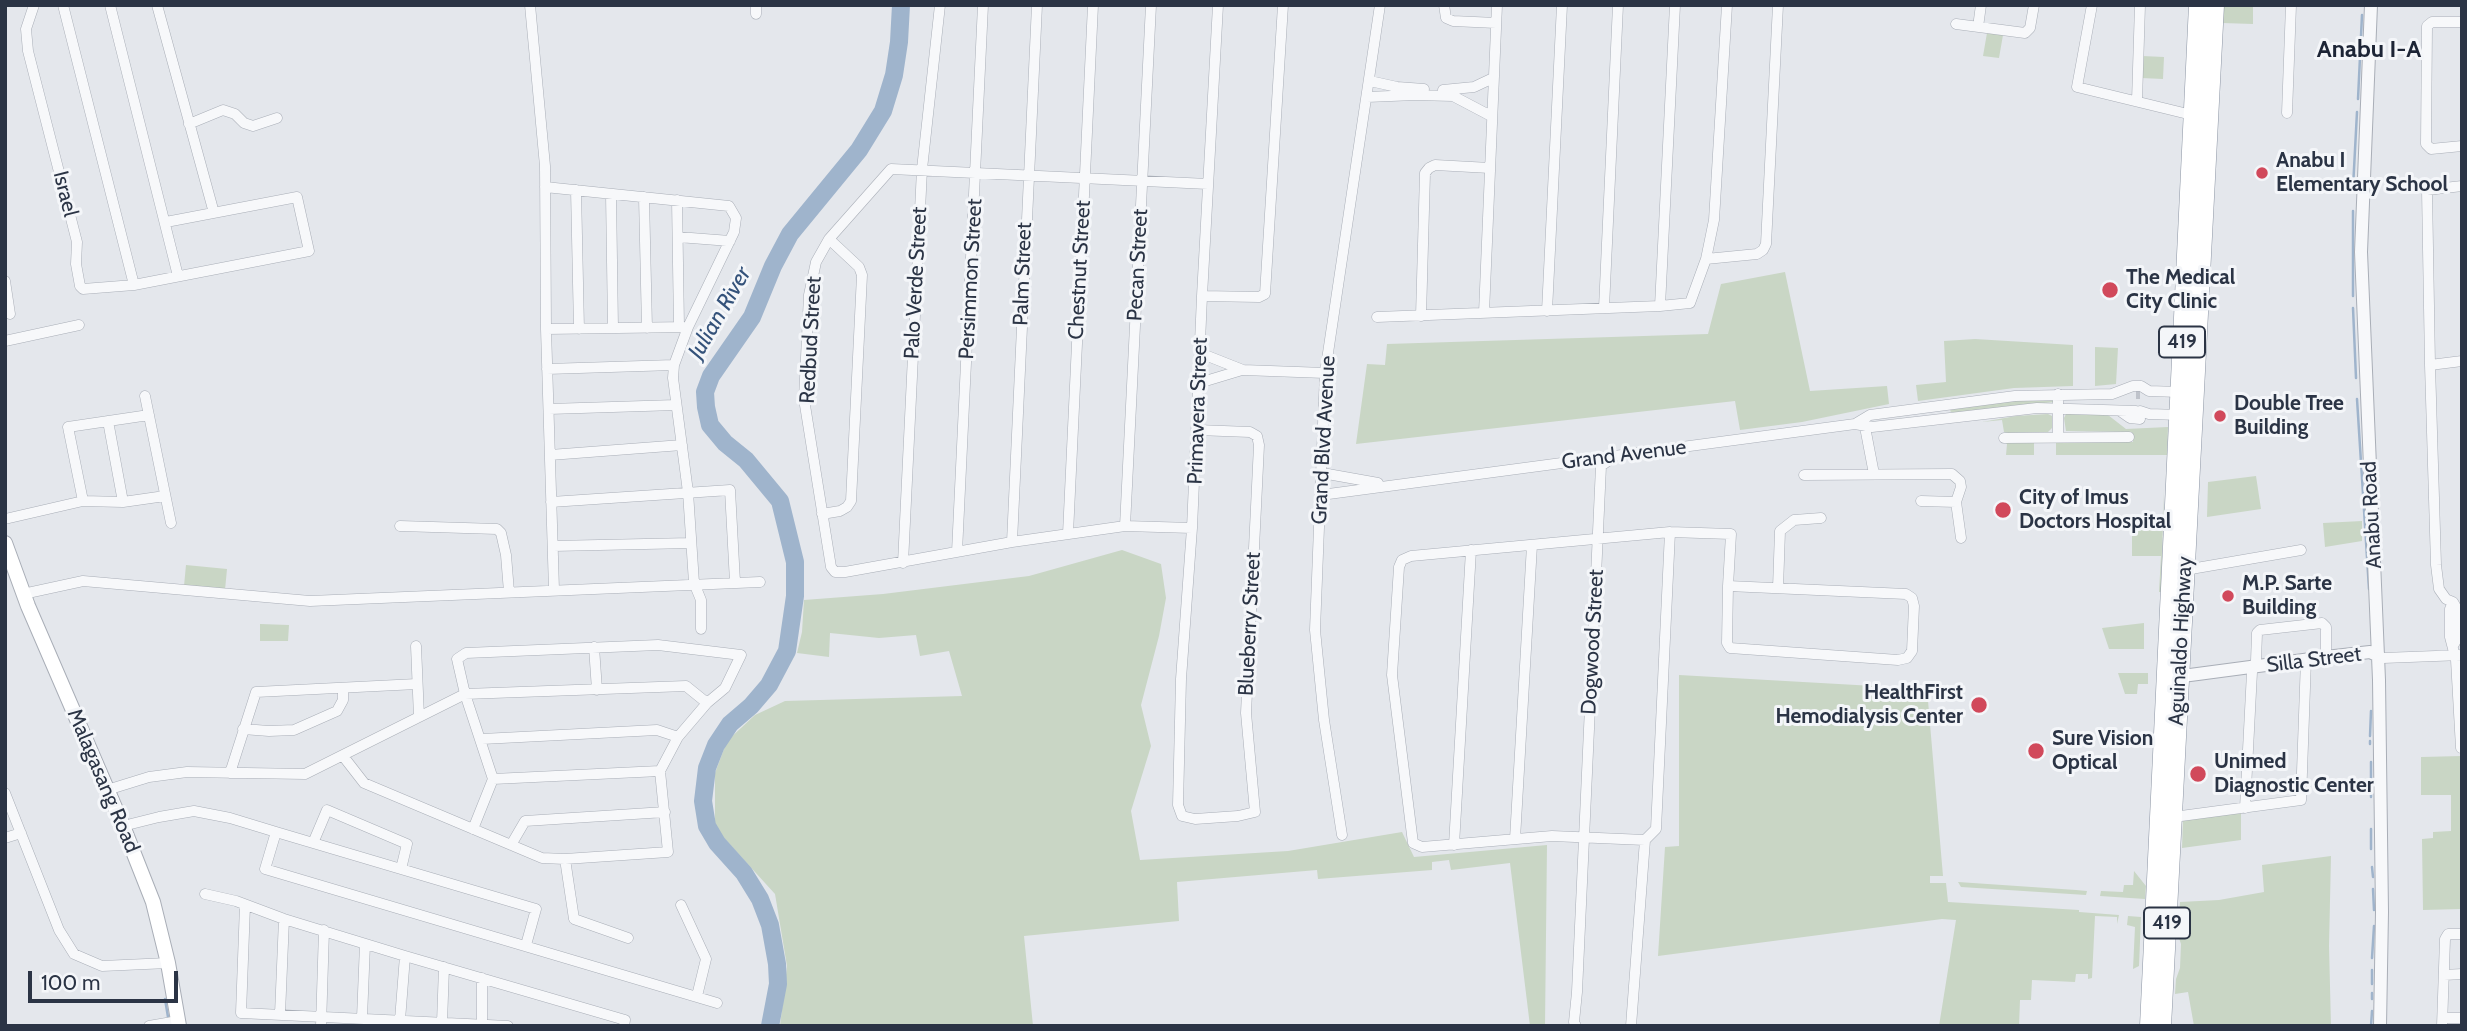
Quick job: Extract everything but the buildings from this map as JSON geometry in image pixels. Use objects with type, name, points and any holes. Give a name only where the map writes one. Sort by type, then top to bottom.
[{"type":"highway","name":"Aguinaldo Highway","points":[[2162,1026],[2172,820],[2173,678],[2185,570],[2186,415],[2179,392],[2198,5]]},
{"type":"highway","name":"Aguinaldo Highway","points":[[2148,1026],[2173,678],[2186,415],[2215,5]]},
{"type":"main road","name":"Malagasang Road","points":[[5,543],[23,594],[153,902],[179,1024]]},
{"type":"street","name":"Israel","points":[[34,5],[26,29],[28,51],[77,242],[76,264],[80,286],[87,290],[134,285],[309,251],[297,197],[214,214]]},
{"type":"street","points":[[63,5],[134,285]]},
{"type":"street","points":[[110,5],[178,276]]},
{"type":"street","points":[[157,5],[214,214],[166,222]]},
{"type":"street","points":[[530,5],[545,166],[546,329],[554,590]]},
{"type":"street","name":"Palo Verde Street","points":[[903,562],[922,169],[940,5]]},
{"type":"street","name":"Persimmon Street","points":[[957,552],[983,5]]},
{"type":"street","name":"Palm Street","points":[[1012,542],[1037,5]]},
{"type":"street","name":"Chestnut Street","points":[[1068,534],[1093,5]]},
{"type":"street","name":"Pecan Street","points":[[1125,526],[1151,5]]},
{"type":"street","name":"Primavera Street","points":[[1182,816],[1178,805],[1181,679],[1192,528],[1218,5]]},
{"type":"street","points":[[1202,296],[1259,297],[1265,294],[1283,5]]},
{"type":"street","name":"Grand Blvd Avenue","points":[[1342,835],[1324,720],[1315,630],[1325,373],[1380,5]]},
{"type":"street","points":[[1444,5],[1446,18],[1453,21],[1496,23]]},
{"type":"street","points":[[1484,313],[1497,5]]},
{"type":"street","points":[[1547,312],[1562,5]]},
{"type":"street","points":[[1604,309],[1618,5]]},
{"type":"street","points":[[1660,306],[1675,5]]},
{"type":"street","points":[[1377,317],[1547,312],[1690,303],[1706,259],[1714,220],[1727,5]]},
{"type":"street","points":[[1706,259],[1757,254],[1766,244],[1779,5]]},
{"type":"street","points":[[1978,27],[1981,5]]},
{"type":"street","points":[[1956,24],[2027,32],[2034,5]]},
{"type":"street","points":[[2092,5],[2077,87],[2193,115]]},
{"type":"street","points":[[2137,102],[2140,5]]},
{"type":"street","points":[[2287,113],[2291,5]]},
{"type":"street","name":"Anabu Road","points":[[2371,5],[2361,251],[2379,656],[2382,912],[2380,1026]]},
{"type":"street","points":[[2462,22],[2428,23],[2428,147],[2462,146]]},
{"type":"street","points":[[1367,97],[1434,93],[1474,87],[1493,78]]},
{"type":"street","points":[[1370,81],[1453,96],[1491,116]]},
{"type":"street","points":[[189,124],[223,110],[234,114],[244,123],[253,125],[277,118]]},
{"type":"street","points":[[1421,316],[1425,173],[1435,165],[1490,168]]},
{"type":"street","name":"Redbud Street","points":[[903,562],[845,572],[835,572],[831,567],[804,399],[809,295],[816,262],[829,239],[886,172],[897,168],[1208,184]]},
{"type":"street","points":[[2461,748],[2459,655],[2450,637],[2449,610],[2458,600],[2441,593],[2436,565],[2427,190],[2462,186]]},
{"type":"street","points":[[545,187],[729,206],[736,218],[730,241],[684,327],[674,365],[676,405],[688,492],[694,583],[701,600],[701,629]]},
{"type":"street","points":[[576,190],[579,329]]},
{"type":"street","points":[[611,194],[613,328]]},
{"type":"street","points":[[644,197],[647,328]]},
{"type":"street","points":[[677,201],[684,327]]},
{"type":"street","points":[[678,237],[730,241]]},
{"type":"street","points":[[822,514],[840,511],[851,501],[862,275],[859,267],[829,239]]},
{"type":"street","points":[[5,281],[9,314]]},
{"type":"street","points":[[5,341],[79,325]]},
{"type":"street","points":[[546,329],[684,327]]},
{"type":"street","points":[[1200,353],[1243,370]]},
{"type":"street","points":[[2430,365],[2462,361]]},
{"type":"street","points":[[548,369],[674,365]]},
{"type":"street","points":[[1199,383],[1243,370],[1325,373]]},
{"type":"street","name":"Grand Avenue","points":[[1860,425],[1870,415],[2015,396],[2105,395],[2141,390],[2179,392]]},
{"type":"street","points":[[2058,394],[2058,437]]},
{"type":"street","points":[[145,396],[171,523]]},
{"type":"street","points":[[549,409],[676,405]]},
{"type":"street","points":[[1945,405],[1947,418]]},
{"type":"street","name":"Grand Avenue","points":[[1321,495],[1860,425],[2016,409],[2119,411],[2131,419],[2141,415],[2186,415]]},
{"type":"street","points":[[83,501],[68,427],[149,415]]},
{"type":"street","points":[[108,421],[123,502]]},
{"type":"street","points":[[1860,425],[1874,474]]},
{"type":"street","name":"Blueberry Street","points":[[1182,816],[1195,819],[1255,812],[1246,713],[1259,445],[1257,436],[1250,432],[1197,430]]},
{"type":"street","points":[[2004,439],[2129,437]]},
{"type":"street","points":[[550,455],[682,445]]},
{"type":"street","name":"Dogwood Street","points":[[1576,1026],[1574,1022],[1601,466],[1616,456]]},
{"type":"street","name":"Grand Avenue","points":[[1322,473],[1393,484]]},
{"type":"street","points":[[1804,475],[1952,474],[1960,481],[1961,487],[1956,502],[1961,538]]},
{"type":"street","points":[[551,502],[730,490],[735,582]]},
{"type":"street","points":[[5,519],[83,501],[123,502],[165,496]]},
{"type":"street","points":[[1921,501],[1956,502]]},
{"type":"street","points":[[1778,588],[1780,531],[1794,520],[1821,518]]},
{"type":"street","points":[[400,526],[497,529],[501,533],[506,555],[509,592]]},
{"type":"street","points":[[903,562],[1012,542],[1125,526],[1192,528]]},
{"type":"street","points":[[1631,1026],[1645,840],[1656,829],[1670,531]]},
{"type":"street","points":[[1645,840],[1583,836],[1422,847],[1413,843],[1392,676],[1399,567],[1402,560],[1411,556],[1471,550],[1670,531],[1731,534],[1728,586],[1727,643],[1730,648],[1898,660],[1907,658],[1912,651],[1914,606],[1912,598],[1906,594],[1728,586]]},
{"type":"street","points":[[553,547],[691,543]]},
{"type":"street","points":[[1516,839],[1532,545]]},
{"type":"street","points":[[1454,845],[1471,550]]},
{"type":"street","points":[[2185,570],[2301,550]]},
{"type":"street","points":[[23,594],[83,581],[310,601],[760,582]]},
{"type":"street","points":[[2245,808],[2256,632],[2322,623],[2326,629],[2326,657]]},
{"type":"street","points":[[343,756],[364,783],[473,829],[542,858],[668,852],[660,771],[678,737],[707,703],[725,688],[741,655],[658,645],[466,653],[457,659],[465,694],[493,779],[473,829]]},
{"type":"street","points":[[416,646],[419,718]]},
{"type":"street","points":[[594,648],[597,690]]},
{"type":"street","name":"Silla Street","points":[[2173,678],[2370,652],[2383,658],[2459,655]]},
{"type":"street","points":[[2172,820],[2181,816],[2301,800],[2306,659]]},
{"type":"street","points":[[230,773],[256,692],[417,684]]},
{"type":"street","points":[[107,790],[149,777],[187,772],[305,774],[465,694],[686,686],[707,703]]},
{"type":"street","points":[[243,729],[294,730],[337,711],[343,700],[343,688]]},
{"type":"street","points":[[482,740],[657,730],[678,737]]},
{"type":"street","points":[[493,779],[660,771]]},
{"type":"street","points":[[5,793],[59,930],[74,954],[103,965],[168,963]]},
{"type":"street","points":[[313,843],[327,810],[407,844],[401,869]]},
{"type":"street","points":[[123,826],[194,811],[276,832],[536,909],[526,945]]},
{"type":"street","points":[[511,845],[524,821],[665,812]]},
{"type":"street","points":[[276,832],[265,869],[717,1003]]},
{"type":"street","points":[[5,838],[21,833]]},
{"type":"street","points":[[565,859],[574,919],[628,938]]},
{"type":"street","points":[[205,894],[625,1020],[624,1026]]},
{"type":"street","points":[[245,905],[240,1013],[280,1014],[321,1021],[362,1018],[508,1026]]},
{"type":"street","points":[[681,905],[706,959],[697,996]]},
{"type":"street","points":[[280,1014],[284,919]]},
{"type":"street","points":[[321,1021],[324,930]]},
{"type":"street","points":[[2462,933],[2446,936],[2443,1022],[2462,1018]]},
{"type":"street","points":[[362,1018],[365,944]]},
{"type":"street","points":[[400,1020],[405,956]]},
{"type":"street","points":[[442,1023],[444,967]]},
{"type":"street","points":[[2444,975],[2462,974]]},
{"type":"street","points":[[482,978],[482,1024]]},
{"type":"street","points":[[149,1026],[179,1024]]},
{"type":"green space","points":[[2223,5],[2253,5],[2253,24],[2222,23]]},
{"type":"green space","points":[[1987,33],[2003,35],[1999,58],[1983,56]]},
{"type":"green space","points":[[2142,56],[2164,57],[2163,79],[2141,78]]},
{"type":"green space","points":[[1785,272],[1810,391],[1887,386],[1889,404],[1802,422],[1740,430],[1735,401],[1356,444],[1367,364],[1385,365],[1387,344],[1708,334],[1721,284]]},
{"type":"green space","points":[[1975,339],[2073,345],[2073,386],[2014,388],[1918,401],[1916,385],[1946,382],[1944,341]]},
{"type":"green space","points":[[2095,347],[2118,348],[2116,384],[2095,386]]},
{"type":"green space","points":[[2026,399],[2053,399],[2054,402],[1953,413],[1950,411],[1952,408]]},
{"type":"green space","points":[[2066,414],[2108,415],[2126,429],[2168,427],[2167,455],[2056,455],[2056,442],[2133,442],[2132,432],[2066,431]]},
{"type":"green space","points":[[2016,416],[2052,416],[2052,428],[2048,432],[2008,433],[2004,432],[2002,420],[1982,422]]},
{"type":"green space","points":[[2034,441],[2034,455],[2006,455],[2007,444],[2004,442]]},
{"type":"green space","points":[[2256,476],[2261,509],[2207,517],[2208,482]]},
{"type":"green space","points":[[2164,489],[2161,592],[2159,592],[2161,556],[2132,556],[2132,529],[2162,531]]},
{"type":"green space","points":[[2362,521],[2362,541],[2325,547],[2323,523]]},
{"type":"green space","points":[[1122,550],[1161,564],[1166,598],[1141,705],[1151,746],[1131,811],[1140,860],[1288,851],[1402,832],[1414,857],[1547,845],[1545,1026],[1530,1026],[1510,863],[1451,870],[1449,860],[1432,862],[1432,870],[1318,879],[1317,870],[1177,882],[1179,921],[1024,936],[1033,1026],[780,1026],[787,966],[775,894],[715,828],[715,773],[727,741],[755,715],[785,701],[962,696],[949,651],[920,656],[916,635],[879,638],[830,633],[829,657],[797,653],[802,632],[804,600],[883,594],[1029,576]]},
{"type":"green space","points":[[186,565],[227,569],[225,590],[184,586]]},
{"type":"green space","points":[[2144,623],[2144,649],[2109,649],[2102,628]]},
{"type":"green space","points":[[260,624],[289,625],[288,641],[260,641]]},
{"type":"green space","points":[[2118,673],[2148,673],[2148,684],[2138,684],[2137,694],[2125,694]]},
{"type":"green space","points":[[1679,675],[1927,689],[1943,876],[1930,876],[1930,883],[1946,883],[1948,902],[2119,915],[2117,924],[2117,917],[2095,916],[2092,978],[2088,979],[2088,974],[2076,974],[2075,982],[2032,980],[2031,1000],[2020,1000],[2019,1026],[1939,1026],[1956,920],[1942,919],[1658,956],[1665,847],[1679,846]]},
{"type":"green space","points":[[2462,756],[2462,909],[2423,910],[2422,839],[2433,838],[2433,832],[2451,831],[2451,795],[2421,795],[2421,757]]},
{"type":"green space","points":[[2241,812],[2241,840],[2182,848],[2183,820]]},
{"type":"green space","points":[[2331,856],[2331,1026],[2194,1026],[2188,992],[2175,994],[2180,968],[2180,902],[2219,900],[2264,892],[2262,865]]},
{"type":"green space","points":[[2134,871],[2146,886],[2145,899],[2100,896],[2101,891],[2123,892],[2124,885],[2133,885]]},
{"type":"green space","points":[[1958,882],[2087,891],[2086,895],[1961,887]]},
{"type":"green space","points":[[2128,916],[2141,917],[2139,966],[2133,969],[2135,927],[2127,925]]},
{"type":"waterway","name":"Julian River","points":[[770,1026],[778,984],[770,925],[760,899],[744,873],[717,843],[707,826],[703,801],[707,768],[716,745],[730,724],[751,706],[769,685],[787,651],[795,596],[795,562],[780,501],[746,460],[725,443],[710,425],[705,392],[711,376],[752,317],[773,266],[790,234],[859,150],[883,111],[894,75],[901,5]]},
{"type":"waterway","points":[[2358,99],[2362,15]]},
{"type":"waterway","points":[[2353,188],[2357,112]]},
{"type":"waterway","points":[[2353,211],[2353,296]]},
{"type":"waterway","points":[[2353,308],[2356,378]]},
{"type":"waterway","points":[[2357,399],[2369,589]]},
{"type":"waterway","points":[[2370,736],[2371,711]]},
{"type":"waterway","points":[[2371,762],[2371,797]]},
{"type":"waterway","points":[[2371,829],[2371,849]]},
{"type":"waterway","points":[[2372,867],[2373,877]]},
{"type":"waterway","points":[[2373,889],[2374,910]]},
{"type":"waterway","points":[[2372,958],[2374,926]]},
{"type":"waterway","points":[[2372,970],[2372,984]]},
{"type":"waterway","points":[[2372,993],[2372,999]]},
{"type":"waterway","points":[[165,999],[168,1017]]},
{"type":"waterway","points":[[2371,1026],[2372,1011]]},
{"type":"place","name":"Anabu I Elementary School","points":[[2262,173]]},
{"type":"place","name":"The Medical City Clinic","points":[[2110,290]]},
{"type":"place","name":"Double Tree Building","points":[[2220,416]]},
{"type":"place","name":"City of Imus Doctors Hospital","points":[[2003,510]]},
{"type":"place","name":"M.P. Sarte Building","points":[[2228,596]]},
{"type":"place","name":"HealthFirst Hemodialysis Center","points":[[1979,705]]},
{"type":"place","name":"Sure Vision Optical","points":[[2036,751]]},
{"type":"place","name":"Unimed Diagnostic Center","points":[[2198,774]]},
{"type":"district","name":"Anabu I-A","points":[[2369,50]]}]
